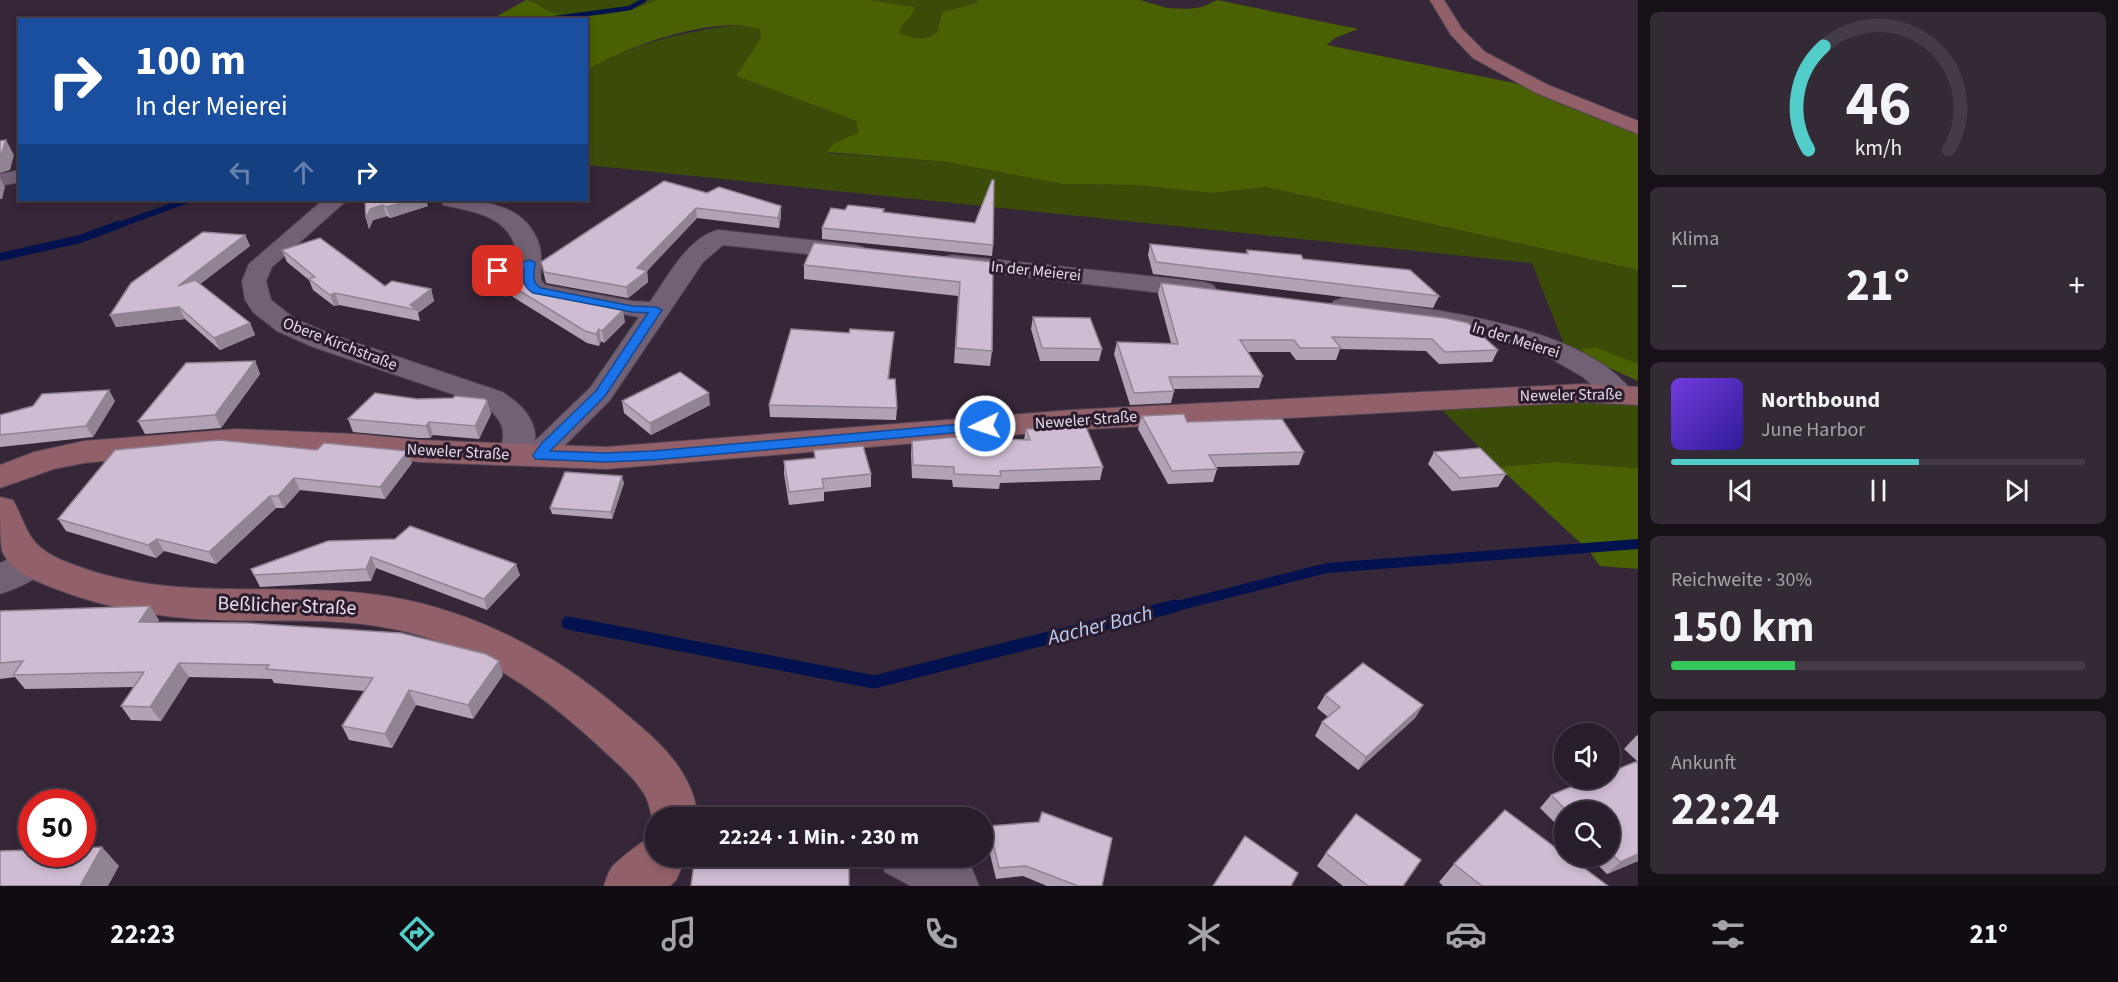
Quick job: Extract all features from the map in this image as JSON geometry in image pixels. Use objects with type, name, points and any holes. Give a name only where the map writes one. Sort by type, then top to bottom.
[{"type":"main road","points":[[1437,0],[1456,32],[1479,55],[1542,89],[1638,128]]},
{"type":"main road","name":"Neweler Straße","points":[[0,477],[38,462],[84,452],[225,440],[315,441],[419,451],[606,458],[653,456],[921,431],[1071,420],[1492,397],[1628,395]]},
{"type":"main road","name":"Beßlicher Straße","points":[[0,509],[19,548],[16,571],[153,599],[222,605],[322,603],[393,613],[451,627],[473,636],[532,668],[600,718],[639,754],[660,779],[672,801],[673,807]]},
{"type":"main road","points":[[630,886],[653,867]]},
{"type":"street","points":[[0,180],[18,176]]},
{"type":"street","name":"Obere Kirchstraße","points":[[335,201],[261,264],[254,281],[258,300],[263,307],[286,325],[323,341],[492,398],[503,404],[517,423],[527,455]]},
{"type":"street","points":[[456,201],[485,207],[511,220],[525,236],[530,273],[537,291],[632,309],[656,310]]},
{"type":"street","points":[[527,455],[546,446],[600,394],[694,256],[718,237],[874,254]]},
{"type":"street","name":"In der Meierei","points":[[932,260],[1226,292]]},
{"type":"street","name":"In der Meierei","points":[[1321,303],[1440,319],[1527,341],[1577,361],[1628,395]]},
{"type":"street","points":[[924,867],[954,886]]},
{"type":"green space","points":[[526,0],[551,12],[579,16],[620,12],[656,0],[870,0],[915,7],[899,33],[918,38],[937,33],[942,12],[977,3],[977,0],[1140,0],[1167,8],[1188,9],[1202,7],[1217,0],[1358,29],[1335,38],[1327,45],[1524,85],[1638,133],[1638,270],[1266,187],[1213,193],[1134,185],[1062,184],[947,162],[827,152],[834,143],[858,133],[856,121],[736,76],[761,37],[760,29],[733,25],[676,34],[621,53],[588,70],[588,18],[494,18]]},
{"type":"green space","points":[[529,0],[656,0],[620,12],[577,16],[553,13]]},
{"type":"green space","points":[[870,0],[977,0],[977,3],[942,12],[937,33],[918,38],[899,34],[915,7]]},
{"type":"green space","points":[[734,25],[761,29],[761,37],[736,76],[856,121],[858,133],[834,143],[828,153],[947,162],[1062,184],[1134,185],[1213,193],[1266,187],[1638,270],[1638,364],[1587,358],[1565,347],[1532,263],[588,165],[588,69],[624,52],[658,40]]},
{"type":"green space","points":[[1595,347],[1638,364],[1638,381],[1587,358],[1582,349]]},
{"type":"green space","points":[[1573,402],[1638,403],[1638,468],[1555,462],[1499,467],[1442,410]]},
{"type":"green space","points":[[1555,462],[1638,468],[1638,569],[1600,566],[1590,552],[1499,467]]},
{"type":"building","points":[[6,140],[1,155],[0,155],[0,141]]},
{"type":"building","points":[[992,180],[994,180],[993,245],[822,228],[831,208],[845,210],[848,205],[884,209],[883,212],[975,223]]},
{"type":"building","points":[[664,181],[707,193],[719,187],[781,206],[778,218],[696,208],[637,268],[647,271],[626,287],[544,272],[541,262]]},
{"type":"building","points":[[365,201],[408,201],[370,209],[366,218]]},
{"type":"building","points":[[203,232],[245,235],[178,286],[195,280],[250,323],[214,338],[179,307],[110,315],[131,283]]},
{"type":"building","points":[[320,238],[385,286],[392,281],[431,289],[410,305],[417,310],[335,293],[330,295],[309,279],[315,277],[282,250]]},
{"type":"building","points":[[814,243],[993,262],[992,351],[956,348],[960,282],[804,265]]},
{"type":"building","points":[[1150,244],[1248,254],[1247,250],[1301,255],[1303,259],[1410,270],[1439,296],[1156,262]]},
{"type":"building","points":[[520,283],[534,290],[606,302],[601,305],[623,310],[596,334],[585,331],[510,285]]},
{"type":"building","points":[[1161,283],[1445,318],[1468,323],[1498,350],[1445,352],[1432,339],[1332,337],[1341,348],[1300,348],[1294,340],[1240,340],[1263,376],[1169,377],[1174,391],[1134,393],[1117,342],[1178,344]]},
{"type":"building","points":[[1033,317],[1090,318],[1102,349],[1042,348]]},
{"type":"building","points":[[791,329],[849,333],[850,329],[894,332],[888,379],[895,379],[897,408],[769,405]]},
{"type":"building","points":[[255,361],[215,415],[138,421],[186,363]]},
{"type":"building","points":[[680,372],[709,393],[650,423],[622,401]]},
{"type":"building","points":[[109,390],[86,426],[0,435],[0,415],[33,406],[42,394]]},
{"type":"building","points":[[375,393],[417,399],[453,398],[455,396],[487,401],[475,426],[429,422],[426,426],[348,419]]},
{"type":"building","points":[[1184,414],[1187,422],[1282,419],[1304,452],[1209,455],[1217,469],[1172,471],[1142,416]]},
{"type":"building","points":[[1086,427],[1103,467],[1000,471],[1001,476],[954,474],[954,467],[913,465],[912,441],[956,437],[1030,440],[1026,429]]},
{"type":"building","points":[[219,440],[317,450],[324,443],[408,451],[380,487],[294,478],[278,496],[270,496],[209,552],[157,539],[148,545],[58,519],[115,450]]},
{"type":"building","points":[[863,446],[871,474],[822,479],[824,488],[789,492],[784,461],[815,458],[814,450]]},
{"type":"building","points":[[1480,448],[1506,474],[1460,478],[1434,452]]},
{"type":"building","points":[[565,472],[622,476],[611,512],[550,508]]},
{"type":"building","points":[[410,526],[516,564],[484,599],[371,557],[366,569],[254,575],[251,569],[328,541],[395,539]]},
{"type":"building","points":[[150,606],[139,622],[247,623],[401,633],[486,654],[499,661],[468,705],[409,690],[385,734],[342,726],[373,678],[266,669],[269,665],[179,663],[150,707],[121,706],[144,672],[13,675],[23,661],[0,663],[0,611]]},
{"type":"building","points":[[1363,663],[1423,705],[1366,757],[1322,722],[1340,707],[1325,695]]},
{"type":"building","points":[[1638,761],[1638,854],[1620,862],[1620,801],[1557,801],[1551,795],[1566,789],[1620,789],[1620,768]]},
{"type":"building","points":[[1505,810],[1554,847],[1554,867],[1583,867],[1608,886],[1482,886],[1454,864]]},
{"type":"building","points":[[1042,812],[1112,838],[1102,886],[1078,886],[1026,866],[999,868],[993,843],[993,826],[1039,822]]},
{"type":"building","points":[[1356,814],[1421,860],[1403,886],[1368,886],[1326,853]]},
{"type":"building","points":[[1245,836],[1298,873],[1291,886],[1213,886]]},
{"type":"building","points":[[96,847],[102,847],[96,858]]},
{"type":"building","points":[[18,850],[18,867],[91,867],[80,886],[0,886],[0,851]]},
{"type":"building","points":[[694,867],[849,867],[849,886],[691,886]]},
{"type":"waterway","points":[[556,18],[630,8],[644,0]]},
{"type":"waterway","points":[[114,227],[185,201]]},
{"type":"waterway","points":[[0,257],[80,239],[118,225]]},
{"type":"waterway","name":"Aacher Bach","points":[[1169,608],[1327,568],[1638,544]]},
{"type":"waterway","name":"Aacher Bach","points":[[568,623],[874,682],[1175,606]]},
{"type":"route","points":[[498,271],[530,263],[528,278],[532,288],[537,291],[632,309],[656,310],[617,372],[600,394],[546,446],[540,455],[606,458],[653,456],[985,426]]}]
